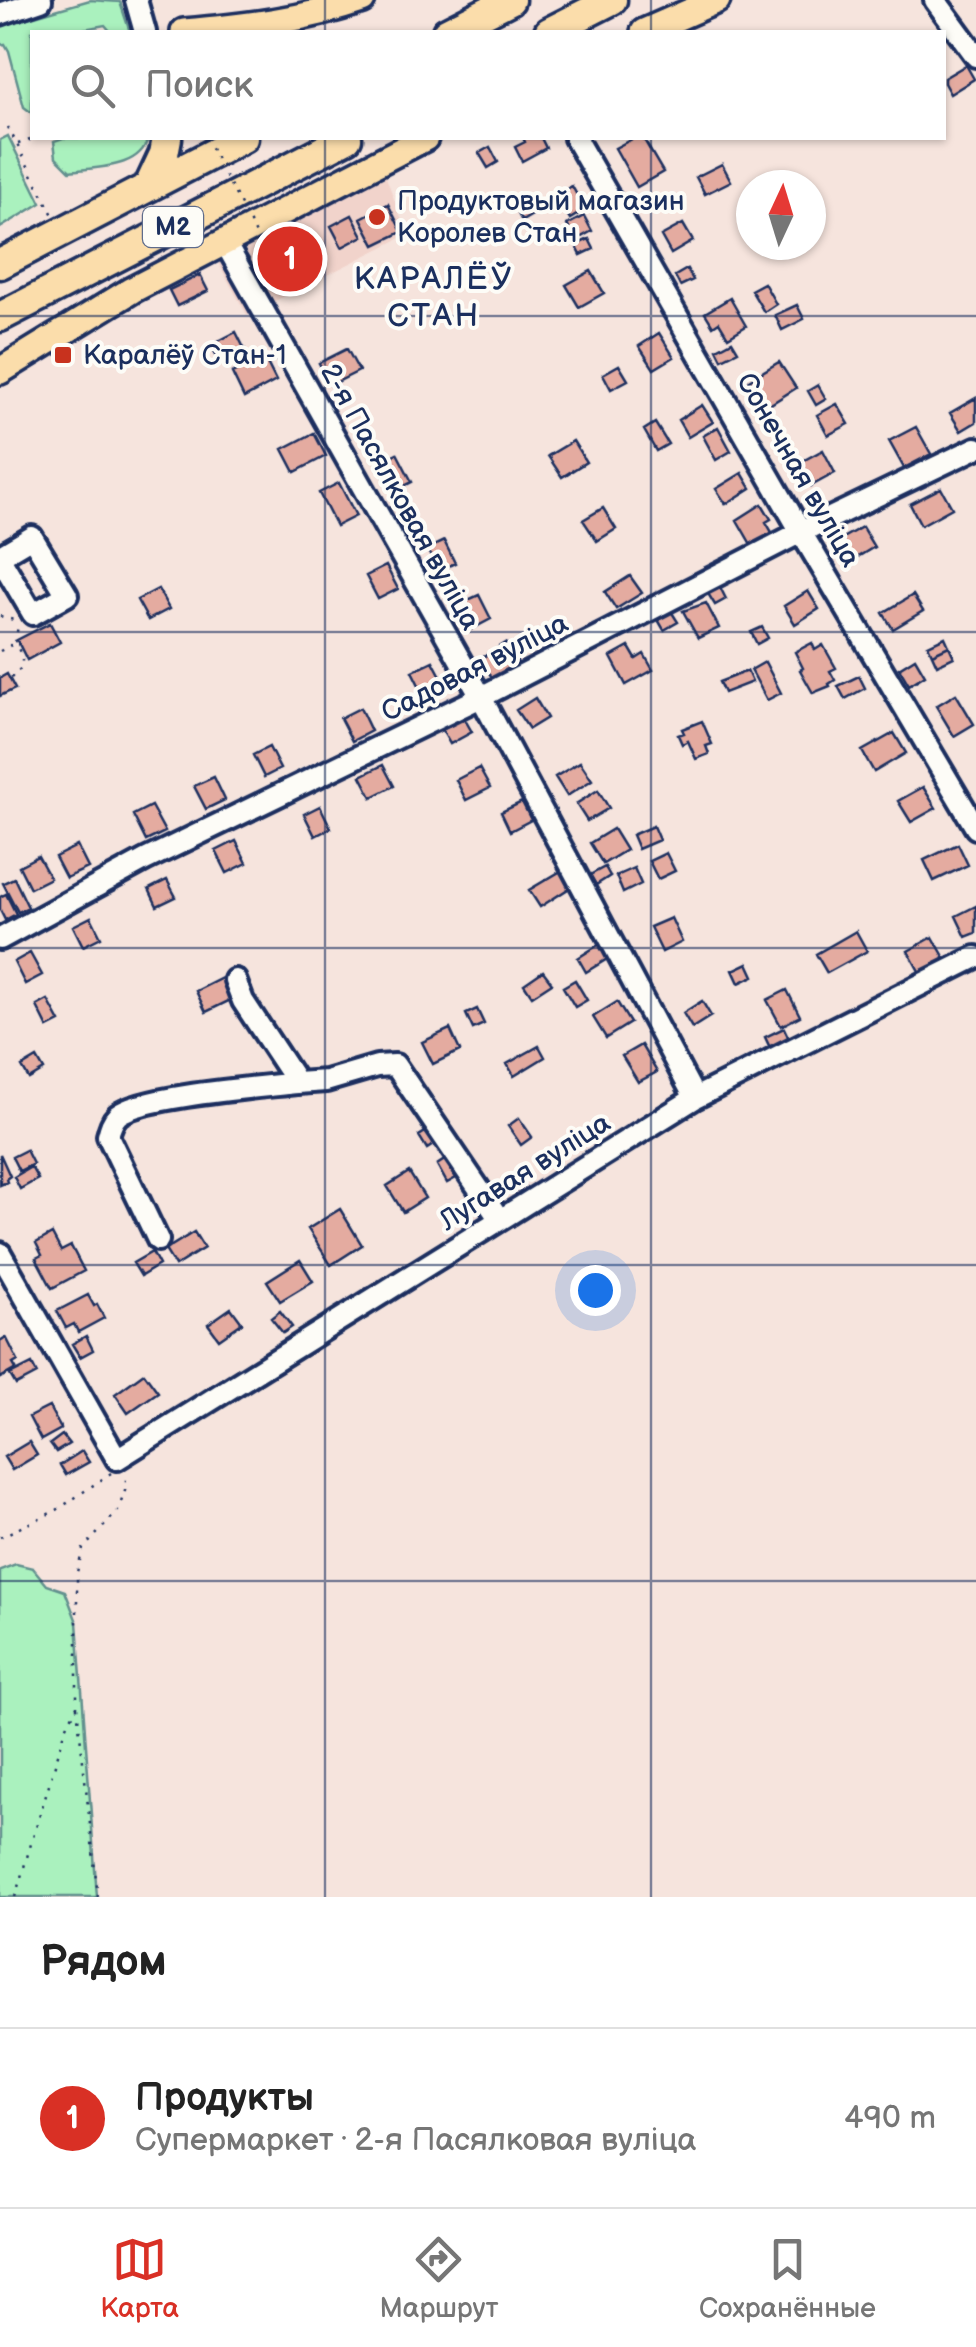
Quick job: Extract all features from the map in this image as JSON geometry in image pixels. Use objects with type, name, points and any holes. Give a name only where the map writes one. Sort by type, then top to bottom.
[{"type":"highway","points":[[450,30],[510,0]]},
{"type":"highway","points":[[553,30],[612,0]]},
{"type":"highway","points":[[149,186],[166,140]]},
{"type":"highway","points":[[187,140],[203,147],[224,141]]},
{"type":"highway","name":"М2","points":[[0,317],[343,140]]},
{"type":"highway","name":"М2","points":[[0,264],[149,186],[224,141]]},
{"type":"main road","points":[[212,30],[297,18],[362,0]]},
{"type":"main road","points":[[648,30],[716,0]]},
{"type":"main road","points":[[0,371],[132,290],[421,140]]},
{"type":"street","points":[[0,14],[40,0]]},
{"type":"street","points":[[136,0],[144,30]]},
{"type":"street","points":[[935,0],[976,56]]},
{"type":"street","name":"Сонечная вуліца","points":[[576,140],[976,828]]},
{"type":"street","name":"2-я Пасялковая вуліца","points":[[224,242],[481,697],[695,1098]]},
{"type":"street","name":"Садовая вуліца","points":[[0,939],[145,860],[481,697],[801,532],[976,448]]},
{"type":"street","name":"Лугавая вуліца","points":[[0,1254],[117,1459],[695,1098],[976,957]]},
{"type":"street","points":[[235,980],[243,1001],[297,1083]]},
{"type":"street","points":[[158,1240],[108,1136],[111,1124],[121,1112],[174,1098],[326,1081],[376,1066],[395,1065],[500,1220]]},
{"type":"path","points":[[8,127],[53,216]]},
{"type":"path","points":[[17,144],[30,140]]},
{"type":"path","points":[[224,141],[271,262],[256,269],[252,260]]},
{"type":"path","points":[[11,678],[22,667],[22,656],[15,643],[19,621]]},
{"type":"path","points":[[0,651],[15,643]]},
{"type":"path","points":[[0,1537],[57,1510],[122,1466],[127,1485],[118,1511],[83,1549],[77,1572],[77,1706],[98,1897]]},
{"type":"path","points":[[15,1897],[66,1728],[77,1706]]},
{"type":"shaded area","points":[[385,174],[407,235],[247,315],[217,261]]},
{"type":"green space","points":[[90,0],[120,2],[129,30],[109,30],[105,25],[79,30],[30,30],[30,112],[24,107],[9,51],[5,44],[0,45],[0,26]]},
{"type":"green space","points":[[8,136],[41,203],[0,228],[0,140]]},
{"type":"green space","points":[[147,140],[136,156],[127,161],[70,171],[56,157],[54,141]]},
{"type":"green space","points":[[16,1564],[33,1568],[47,1585],[65,1591],[77,1622],[97,1897],[0,1897],[0,1570]]},
{"type":"building","points":[[966,65],[974,79],[950,94],[946,77]]},
{"type":"building","points":[[542,140],[546,148],[522,161],[515,147]]},
{"type":"building","points":[[630,140],[644,140],[663,172],[637,187],[615,148]]},
{"type":"building","points":[[490,147],[498,162],[488,168],[479,153]]},
{"type":"building","points":[[722,164],[731,181],[705,194],[696,177]]},
{"type":"building","points":[[572,186],[585,210],[570,219],[556,195]]},
{"type":"building","points":[[523,199],[532,215],[522,221],[513,205]]},
{"type":"building","points":[[388,204],[402,232],[375,245],[361,218]]},
{"type":"building","points":[[352,215],[363,236],[342,247],[331,226]]},
{"type":"building","points":[[584,216],[592,231],[576,240],[567,225]]},
{"type":"building","points":[[683,224],[693,241],[671,254],[661,236]]},
{"type":"building","points":[[589,239],[594,249],[581,255],[576,245]]},
{"type":"building","points":[[302,247],[312,268],[292,279],[281,258]]},
{"type":"building","points":[[687,269],[693,280],[680,286],[675,276]]},
{"type":"building","points":[[591,271],[604,293],[579,307],[566,285]]},
{"type":"building","points":[[200,275],[208,291],[177,306],[169,290]]},
{"type":"building","points":[[764,283],[776,304],[764,312],[751,290]]},
{"type":"building","points":[[730,298],[746,326],[728,337],[719,322],[713,326],[705,313]]},
{"type":"building","points":[[797,305],[804,319],[782,330],[775,315]]},
{"type":"building","points":[[236,332],[244,348],[219,360],[211,345]]},
{"type":"building","points":[[659,333],[674,357],[654,369],[639,346]]},
{"type":"building","points":[[732,341],[738,351],[722,359],[717,349]]},
{"type":"building","points":[[347,349],[359,371],[331,385],[319,363]]},
{"type":"building","points":[[264,357],[276,381],[244,398],[232,373]]},
{"type":"building","points":[[779,362],[796,388],[766,407],[749,380]]},
{"type":"building","points":[[619,365],[628,380],[611,389],[603,374]]},
{"type":"building","points":[[818,385],[826,399],[816,405],[808,391]]},
{"type":"building","points":[[976,398],[976,422],[961,431],[950,413]]},
{"type":"building","points":[[837,404],[849,424],[828,435],[817,415]]},
{"type":"building","points":[[702,405],[713,422],[688,437],[678,420]]},
{"type":"building","points":[[655,423],[668,444],[656,451],[644,430]]},
{"type":"building","points":[[718,427],[731,451],[716,460],[703,436]]},
{"type":"building","points":[[916,427],[931,454],[904,468],[889,441]]},
{"type":"building","points":[[314,433],[326,456],[295,472],[283,449]]},
{"type":"building","points":[[573,441],[586,462],[562,477],[548,456]]},
{"type":"building","points":[[823,450],[835,473],[811,486],[799,463]]},
{"type":"building","points":[[397,453],[412,482],[392,492],[378,463]]},
{"type":"building","points":[[742,473],[751,488],[726,504],[716,489]]},
{"type":"building","points":[[339,483],[356,516],[336,526],[319,493]]},
{"type":"building","points":[[941,488],[952,508],[921,525],[910,504]]},
{"type":"building","points":[[762,504],[771,519],[766,522],[773,534],[752,546],[737,520]]},
{"type":"building","points":[[603,508],[616,529],[597,541],[583,520]]},
{"type":"building","points":[[862,527],[874,547],[851,561],[839,540]]},
{"type":"building","points":[[444,541],[455,563],[438,571],[427,549]]},
{"type":"building","points":[[386,566],[398,589],[378,599],[366,576]]},
{"type":"building","points":[[630,576],[642,593],[616,609],[605,592]]},
{"type":"building","points":[[719,585],[726,599],[715,605],[707,592]]},
{"type":"building","points":[[158,589],[169,609],[148,620],[137,600]]},
{"type":"building","points":[[808,591],[819,609],[795,624],[784,606]]},
{"type":"building","points":[[479,595],[491,619],[472,629],[459,604]]},
{"type":"building","points":[[913,595],[923,611],[893,629],[883,613]]},
{"type":"building","points":[[706,603],[719,628],[698,638],[683,611]]},
{"type":"building","points":[[671,611],[678,622],[664,630],[657,618]]},
{"type":"building","points":[[50,623],[60,642],[27,660],[17,640]]},
{"type":"building","points":[[762,627],[768,638],[757,644],[751,632]]},
{"type":"building","points":[[945,637],[949,646],[932,654],[928,645]]},
{"type":"building","points":[[506,643],[518,663],[493,679],[480,659]]},
{"type":"building","points":[[812,643],[815,650],[823,645],[836,668],[830,671],[835,680],[830,686],[813,693],[795,652]]},
{"type":"building","points":[[949,646],[954,657],[937,665],[932,654]]},
{"type":"building","points":[[629,647],[636,659],[644,654],[653,670],[626,685],[611,657]]},
{"type":"building","points":[[915,658],[925,675],[909,685],[899,668]]},
{"type":"building","points":[[433,661],[442,678],[421,689],[412,671]]},
{"type":"building","points":[[765,662],[781,693],[767,700],[751,670]]},
{"type":"building","points":[[747,671],[752,682],[724,693],[719,682]]},
{"type":"building","points":[[7,674],[15,689],[0,696],[0,678]]},
{"type":"building","points":[[859,676],[865,688],[845,699],[838,686]]},
{"type":"building","points":[[956,694],[974,724],[954,736],[936,706]]},
{"type":"building","points":[[535,698],[547,718],[529,729],[516,710]]},
{"type":"building","points":[[360,708],[371,731],[352,741],[340,718]]},
{"type":"building","points":[[464,718],[472,732],[450,744],[442,730]]},
{"type":"building","points":[[702,721],[712,744],[706,746],[709,754],[696,759],[688,741],[682,744],[678,735],[684,733],[682,729]]},
{"type":"building","points":[[894,733],[906,753],[874,772],[862,751]]},
{"type":"building","points":[[269,747],[280,769],[264,777],[253,755]]},
{"type":"building","points":[[580,762],[592,780],[567,796],[555,777]]},
{"type":"building","points":[[383,765],[394,786],[372,797],[361,776]]},
{"type":"building","points":[[479,768],[490,788],[466,800],[456,780]]},
{"type":"building","points":[[214,777],[225,800],[206,809],[194,786]]},
{"type":"building","points":[[923,787],[936,808],[911,822],[898,801]]},
{"type":"building","points":[[598,790],[609,808],[587,821],[576,804]]},
{"type":"building","points":[[522,802],[531,820],[510,831],[501,812]]},
{"type":"building","points":[[151,806],[165,832],[146,841],[133,815]]},
{"type":"building","points":[[320,806],[331,828],[315,836],[304,814]]},
{"type":"building","points":[[653,826],[659,840],[638,849],[632,835]]},
{"type":"building","points":[[613,829],[626,850],[603,864],[590,843]]},
{"type":"building","points":[[236,841],[247,863],[227,873],[216,851]]},
{"type":"building","points":[[958,844],[968,865],[934,881],[924,860]]},
{"type":"building","points":[[77,846],[88,868],[66,878],[55,857]]},
{"type":"building","points":[[666,853],[675,871],[658,879],[649,861]]},
{"type":"building","points":[[38,856],[50,878],[30,888],[19,866]]},
{"type":"building","points":[[605,867],[610,876],[596,885],[590,875]]},
{"type":"building","points":[[634,868],[641,884],[623,893],[616,876]]},
{"type":"building","points":[[561,871],[571,887],[540,907],[529,890]]},
{"type":"building","points":[[14,878],[28,907],[18,912],[3,883]]},
{"type":"building","points":[[167,880],[176,897],[157,906],[149,889]]},
{"type":"building","points":[[6,894],[16,914],[5,920],[0,897]]},
{"type":"building","points":[[976,906],[976,933],[966,937],[956,916]]},
{"type":"building","points":[[91,917],[101,937],[83,946],[73,926]]},
{"type":"building","points":[[671,918],[682,942],[662,952],[650,927]]},
{"type":"building","points":[[856,931],[867,951],[827,973],[816,954]]},
{"type":"building","points":[[933,937],[950,967],[925,982],[908,951]]},
{"type":"building","points":[[603,942],[612,956],[586,972],[578,958]]},
{"type":"building","points":[[30,953],[42,975],[25,984],[14,962]]},
{"type":"building","points":[[748,963],[754,976],[739,983],[733,970]]},
{"type":"building","points":[[543,971],[552,983],[532,996],[524,984]]},
{"type":"building","points":[[226,976],[237,997],[206,1012],[196,991]]},
{"type":"building","points":[[575,980],[587,1000],[575,1007],[563,987]]},
{"type":"building","points":[[787,990],[800,1016],[781,1026],[767,1000]]},
{"type":"building","points":[[48,1000],[60,1022],[48,1028],[37,1006]]},
{"type":"building","points":[[702,1001],[711,1016],[692,1028],[683,1013]]},
{"type":"building","points":[[617,1002],[630,1023],[606,1038],[593,1017]]},
{"type":"building","points":[[477,1009],[484,1024],[473,1029],[466,1014]]},
{"type":"building","points":[[784,1028],[791,1043],[772,1052],[765,1037]]},
{"type":"building","points":[[450,1029],[460,1051],[433,1064],[422,1042]]},
{"type":"building","points":[[641,1045],[657,1072],[638,1082],[622,1056]]},
{"type":"building","points":[[539,1046],[545,1057],[514,1076],[507,1064]]},
{"type":"building","points":[[37,1058],[44,1070],[29,1079],[22,1067]]},
{"type":"building","points":[[519,1118],[532,1137],[521,1145],[508,1126]]},
{"type":"building","points":[[430,1129],[438,1142],[427,1149],[419,1136]]},
{"type":"building","points":[[26,1150],[33,1164],[19,1171],[12,1157]]},
{"type":"building","points":[[0,1154],[10,1176],[0,1185]]},
{"type":"building","points":[[446,1159],[456,1178],[447,1183],[437,1165]]},
{"type":"building","points":[[31,1167],[38,1179],[20,1189],[14,1177]]},
{"type":"building","points":[[409,1172],[425,1198],[403,1212],[387,1186]]},
{"type":"building","points":[[340,1209],[362,1245],[331,1265],[308,1229]]},
{"type":"building","points":[[194,1232],[204,1248],[175,1266],[165,1250]]},
{"type":"building","points":[[52,1234],[61,1251],[71,1246],[84,1271],[52,1288],[36,1258],[42,1255],[36,1243]]},
{"type":"building","points":[[152,1252],[159,1265],[141,1276],[133,1263]]},
{"type":"building","points":[[300,1260],[313,1281],[280,1301],[267,1281]]},
{"type":"building","points":[[88,1295],[104,1318],[78,1332],[74,1324],[66,1328],[57,1311]]},
{"type":"building","points":[[231,1308],[242,1323],[219,1339],[208,1324]]},
{"type":"building","points":[[280,1311],[292,1327],[283,1333],[271,1318]]},
{"type":"building","points":[[86,1336],[93,1350],[80,1357],[72,1344]]},
{"type":"building","points":[[6,1337],[18,1361],[13,1364],[16,1369],[0,1378],[0,1341]]},
{"type":"building","points":[[32,1364],[37,1374],[16,1385],[10,1375]]},
{"type":"building","points":[[144,1373],[158,1392],[128,1413],[115,1394]]},
{"type":"building","points":[[49,1407],[61,1429],[41,1440],[29,1417]]},
{"type":"building","points":[[62,1435],[69,1444],[56,1452],[50,1444]]},
{"type":"building","points":[[29,1442],[37,1455],[12,1470],[4,1457]]},
{"type":"building","points":[[82,1451],[89,1462],[66,1475],[60,1465]]},
{"type":"place","name":"Продуктовый магазин Королев Стан","points":[[377,217]]},
{"type":"place","name":"Продукты","points":[[290,259]]},
{"type":"place","name":"Каралёў Стан-1","points":[[63,355]]},
{"type":"district","name":"КАРАЛЁЎ СТАН","points":[[434,298]]}]
